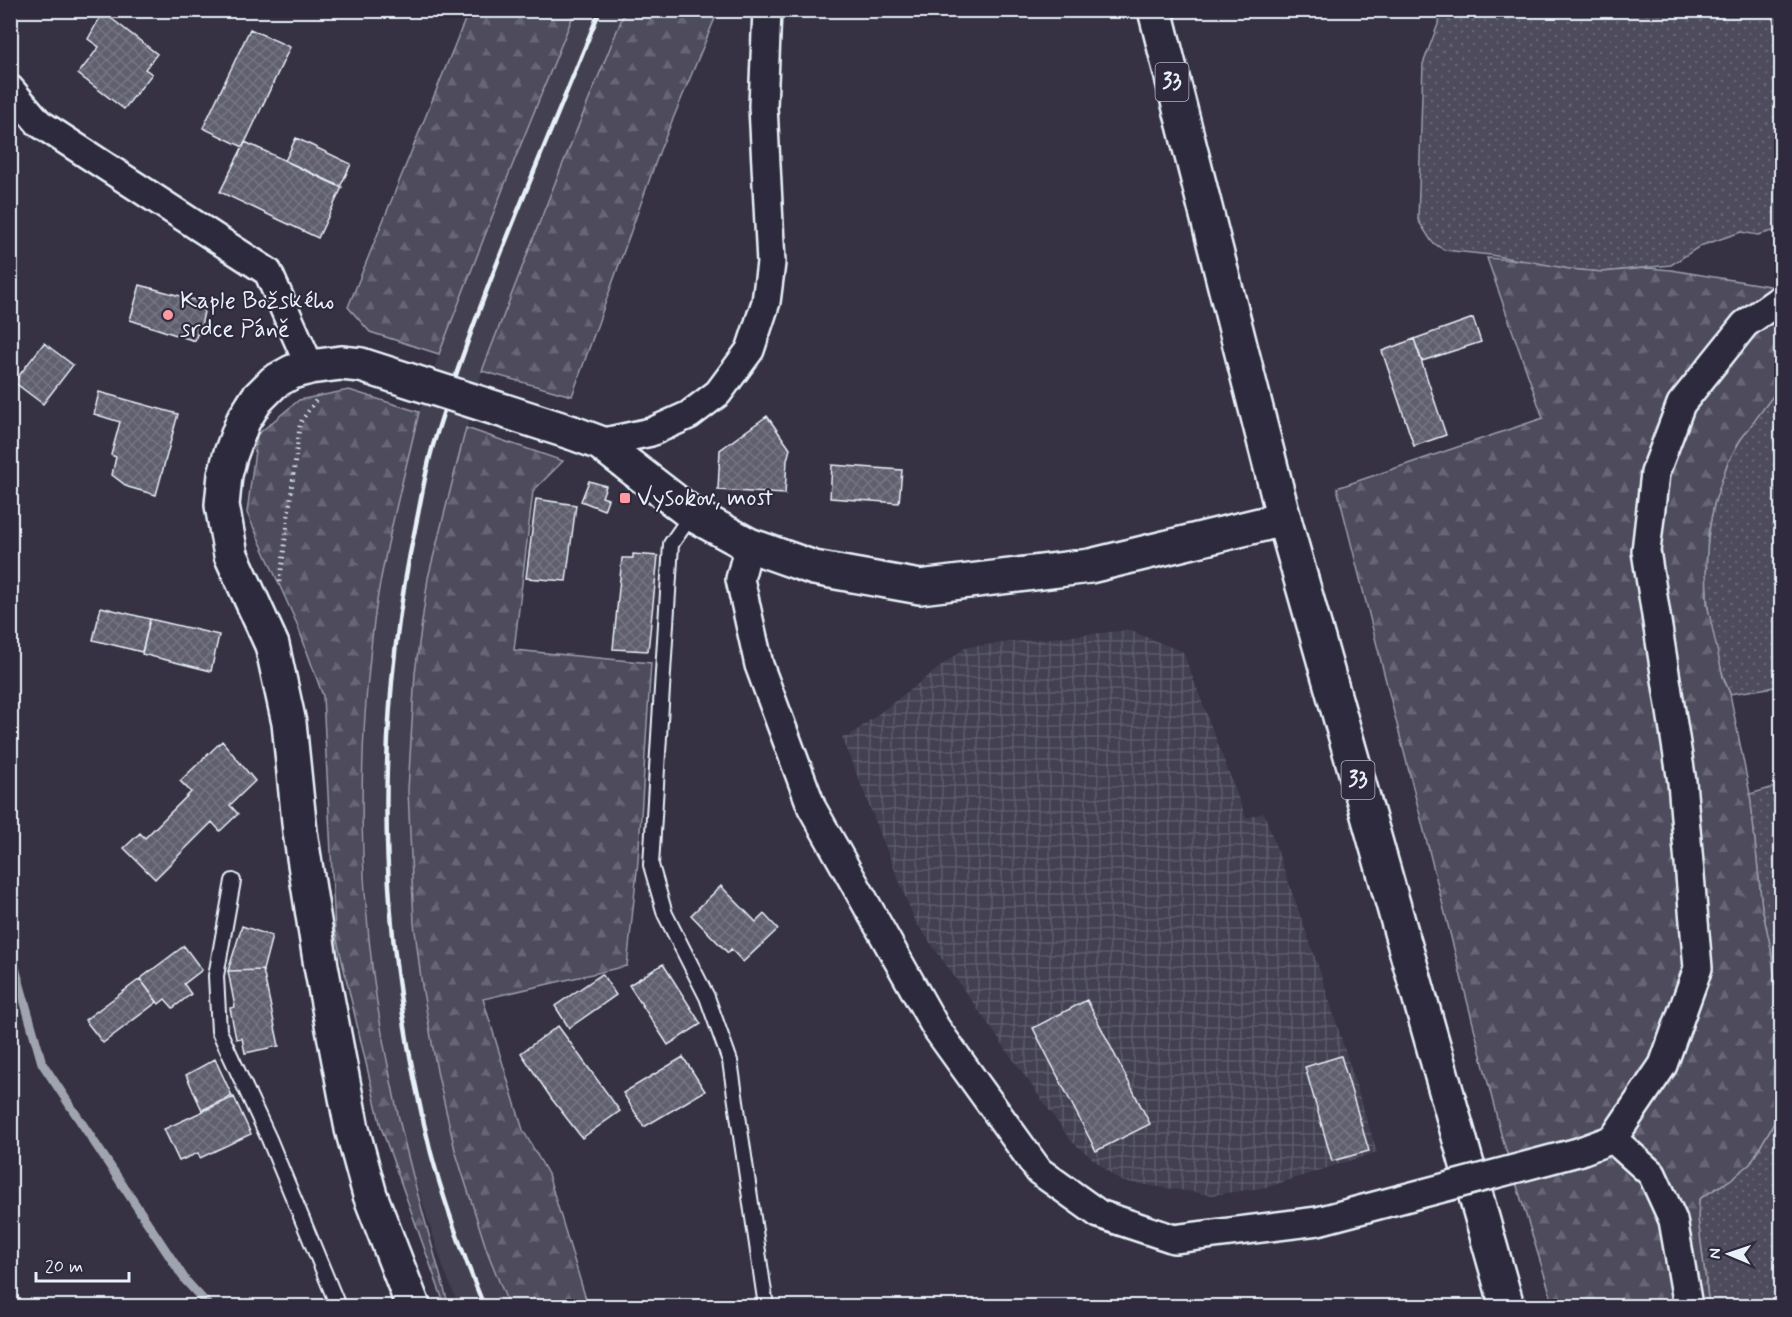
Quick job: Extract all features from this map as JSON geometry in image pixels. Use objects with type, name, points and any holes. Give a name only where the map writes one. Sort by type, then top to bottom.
[{"type":"street","points":[[587,438],[651,432],[689,415],[718,393],[750,350],[766,302],[771,263],[763,106],[766,10]]},
{"type":"street","name":"33","points":[[1155,10],[1284,519],[1507,1306]]},
{"type":"street","points":[[10,88],[39,123],[268,272],[337,365]]},
{"type":"street","points":[[10,117],[39,123]]},
{"type":"street","points":[[749,545],[740,579],[759,665],[812,808],[936,1028],[1040,1171],[1099,1214],[1174,1239],[1318,1221],[1578,1152],[1613,1139],[1663,1065],[1698,968],[1682,782],[1646,550],[1655,473],[1681,404],[1745,324],[1782,298]]},
{"type":"street","points":[[413,1306],[370,1195],[352,1129],[321,966],[300,832],[289,723],[272,645],[231,555],[222,506],[225,475],[230,456],[248,414],[257,399],[274,382],[292,372],[337,365],[587,438],[692,514],[749,545],[814,568],[920,587],[1090,566],[1284,519]]},
{"type":"street","points":[[1613,1139],[1652,1173],[1673,1220],[1688,1306]]},
{"type":"lane","points":[[692,514],[672,544],[651,865],[665,914],[707,997],[730,1061],[766,1306]]},
{"type":"lane","points":[[232,881],[216,976],[219,1031],[269,1139],[338,1306]]},
{"type":"path","points":[[279,587],[300,423],[337,365]]},
{"type":"shaded area","points":[[575,11],[625,11],[482,371],[428,577],[414,923],[437,1071],[455,1150],[487,1251],[509,1306],[459,1306],[443,1267],[410,1163],[391,1080],[376,993],[368,927],[362,789],[369,668],[382,569],[419,412],[506,181]]},
{"type":"shaded area","points":[[1129,630],[1183,652],[1246,818],[1264,813],[1321,974],[1377,1152],[1268,1187],[1212,1195],[1120,1181],[1071,1141],[915,921],[842,737],[848,737],[966,647]]},
{"type":"green space","points":[[469,10],[575,11],[439,354],[370,332],[348,307]]},
{"type":"green space","points":[[625,11],[718,11],[660,150],[572,396],[482,371]]},
{"type":"green space","points":[[1443,11],[1781,11],[1781,229],[1758,235],[1741,232],[1700,246],[1671,265],[1602,272],[1444,250],[1432,242],[1418,220],[1423,64]]},
{"type":"green space","points":[[1487,258],[1528,261],[1569,269],[1602,272],[1647,268],[1671,270],[1781,288],[1781,385],[1741,439],[1727,464],[1714,504],[1708,534],[1706,568],[1707,604],[1723,677],[1730,694],[1750,794],[1762,908],[1771,949],[1775,984],[1781,1003],[1781,1111],[1750,1164],[1730,1180],[1699,1199],[1698,1219],[1709,1306],[1554,1306],[1501,1134],[1337,488],[1543,418]]},
{"type":"green space","points":[[1781,385],[1781,686],[1730,694],[1720,666],[1708,609],[1707,550],[1711,521],[1717,493],[1732,454]]},
{"type":"green space","points":[[349,390],[419,412],[387,548],[374,618],[365,720],[362,823],[368,927],[381,1030],[403,1138],[449,1306],[445,1306],[381,1127],[335,931],[323,696],[297,624],[247,513],[257,435],[299,400]]},
{"type":"green space","points":[[466,428],[563,461],[533,491],[514,650],[651,663],[638,861],[627,966],[483,999],[523,1130],[548,1174],[588,1306],[509,1306],[487,1251],[455,1150],[437,1071],[422,986],[414,923],[408,790],[415,673],[428,578]]},
{"type":"green space","points":[[1781,785],[1781,1003],[1775,984],[1771,949],[1762,908],[1750,794]]},
{"type":"green space","points":[[1781,1111],[1781,1306],[1709,1306],[1698,1219],[1699,1199],[1730,1180],[1750,1164]]},
{"type":"building","points":[[103,12],[157,54],[145,69],[152,74],[124,109],[78,74],[99,47],[88,39]]},
{"type":"building","points":[[250,29],[290,47],[243,147],[203,128]]},
{"type":"building","points":[[296,138],[351,164],[340,187],[285,161]]},
{"type":"building","points":[[245,142],[342,187],[318,238],[220,192]]},
{"type":"building","name":"Kaple Božského srdce Páně","points":[[140,285],[206,303],[199,334],[195,341],[130,320]]},
{"type":"building","points":[[1473,318],[1481,342],[1422,361],[1414,339]]},
{"type":"building","points":[[1414,339],[1446,435],[1414,446],[1382,351]]},
{"type":"building","points":[[44,343],[73,365],[43,404],[14,382]]},
{"type":"building","points":[[99,392],[178,414],[156,495],[128,487],[112,475],[116,457],[111,455],[120,422],[94,414]]},
{"type":"building","points":[[767,416],[790,449],[785,494],[718,490],[720,450]]},
{"type":"building","points":[[832,465],[902,470],[899,503],[830,498]]},
{"type":"building","points":[[589,481],[606,486],[602,497],[608,499],[604,510],[581,501]]},
{"type":"building","points":[[536,499],[576,505],[566,581],[526,578]]},
{"type":"building","points":[[633,554],[658,556],[648,651],[613,649],[622,558],[633,558]]},
{"type":"building","points":[[101,607],[150,619],[142,652],[93,640]]},
{"type":"building","points":[[150,619],[219,635],[211,671],[142,654]]},
{"type":"building","points":[[222,741],[255,781],[230,805],[238,814],[220,831],[212,822],[155,879],[124,848],[140,833],[145,838],[191,792],[180,781]]},
{"type":"building","points":[[721,886],[756,922],[764,914],[778,929],[743,962],[731,949],[728,953],[691,915]]},
{"type":"building","points":[[242,926],[272,936],[263,970],[228,971]]},
{"type":"building","points":[[184,946],[202,970],[184,984],[191,994],[173,1008],[165,999],[159,1004],[140,979]]},
{"type":"building","points":[[663,964],[701,1024],[668,1045],[629,985]]},
{"type":"building","points":[[263,970],[279,1046],[245,1053],[242,1038],[236,1039],[230,1008],[235,1007],[228,971]]},
{"type":"building","points":[[602,974],[616,995],[569,1028],[555,1006]]},
{"type":"building","points":[[140,979],[157,1002],[103,1043],[85,1020]]},
{"type":"building","points":[[1087,1000],[1150,1124],[1096,1151],[1033,1028]]},
{"type":"building","points":[[558,1026],[620,1111],[582,1138],[551,1098],[521,1053]]},
{"type":"building","points":[[1341,1056],[1369,1151],[1332,1161],[1305,1067]]},
{"type":"building","points":[[683,1057],[705,1091],[644,1127],[623,1093]]},
{"type":"building","points":[[215,1059],[232,1096],[202,1110],[186,1075]]},
{"type":"building","points":[[234,1097],[251,1134],[200,1158],[198,1153],[179,1161],[164,1129]]},
{"type":"waterway","points":[[10,950],[42,1063],[186,1281],[209,1306]]},
{"type":"railway","points":[[484,1306],[455,1231],[431,1153],[400,997],[387,840],[387,761],[392,682],[402,603],[424,481],[435,439],[492,277],[600,10]]},
{"type":"place","name":"Kaple Božského srdce Páně","points":[[168,315]]},
{"type":"place","name":"Vysokov, most","points":[[625,498]]}]
